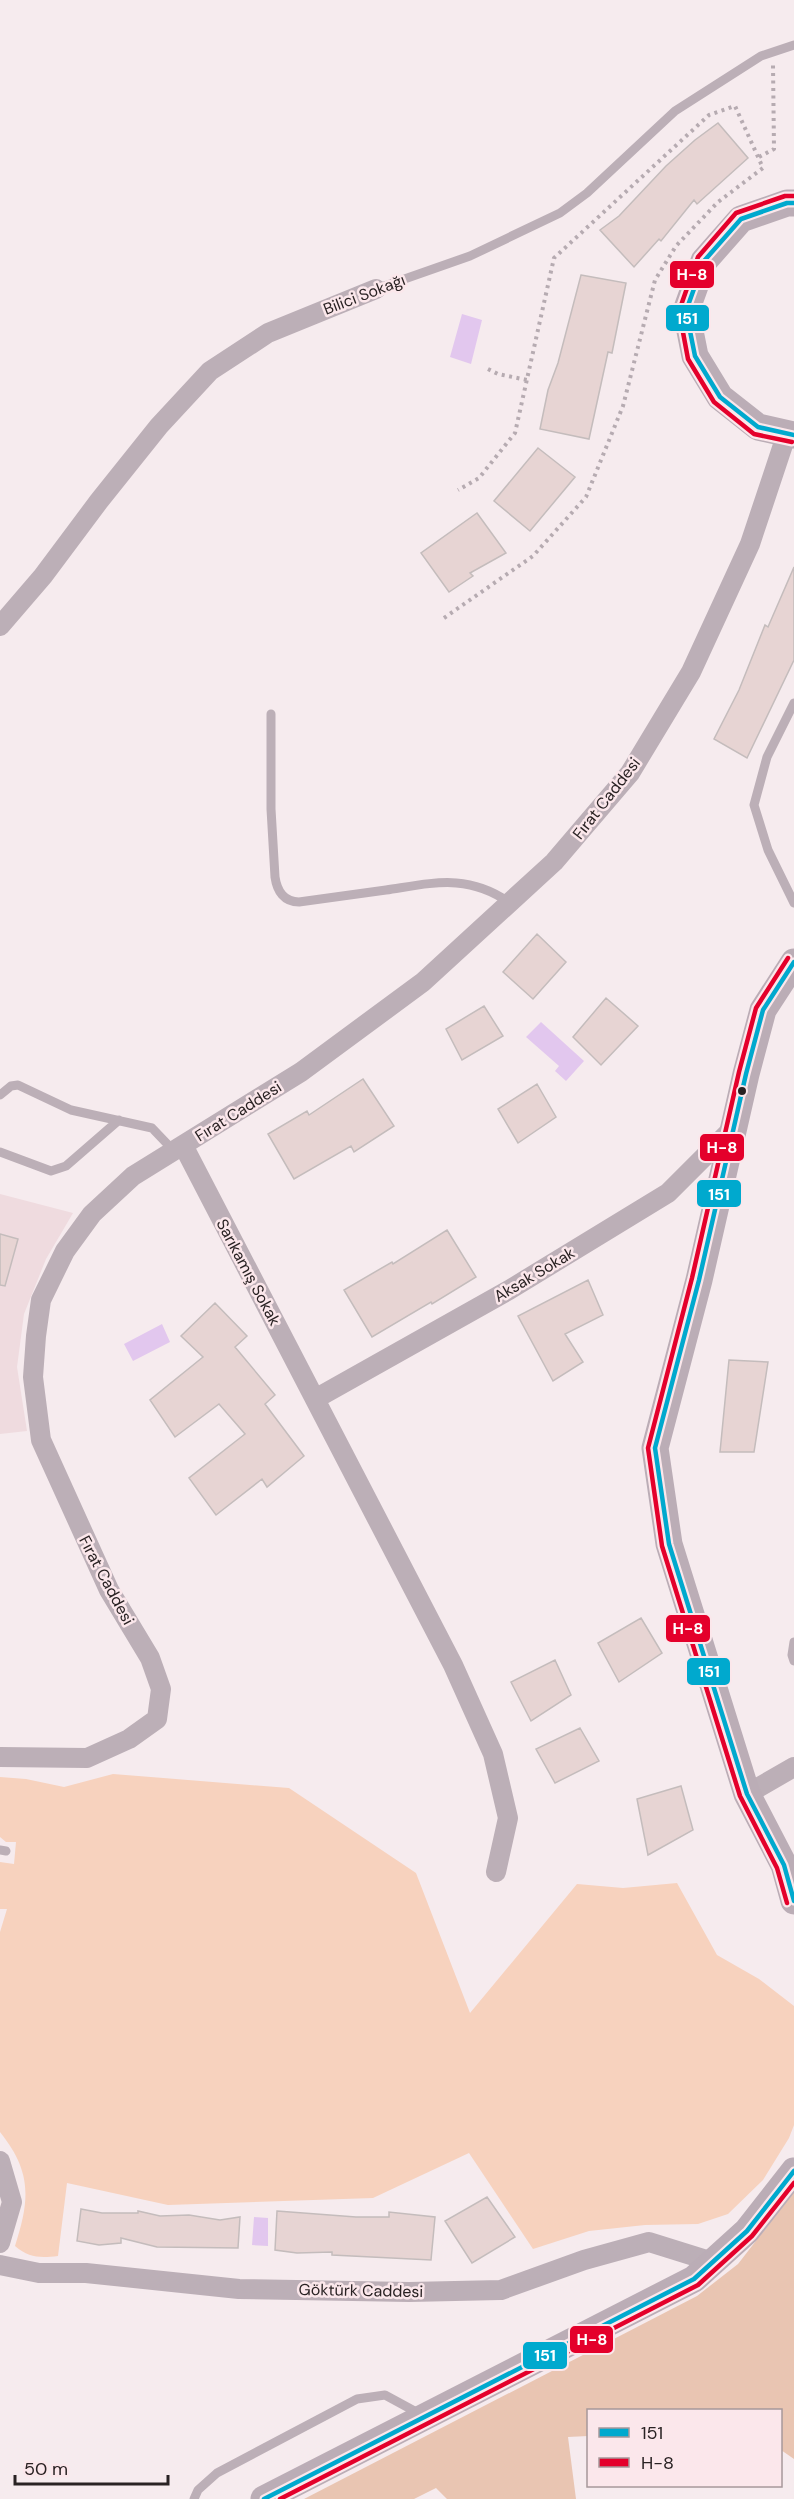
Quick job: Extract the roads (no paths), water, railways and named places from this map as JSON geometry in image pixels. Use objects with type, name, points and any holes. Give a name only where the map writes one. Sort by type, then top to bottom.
[{"type":"street","points":[[791,434],[758,427],[720,397],[695,356],[686,311],[704,261],[741,219],[787,203],[794,203]]},
{"type":"street","name":"Bilici Sokağı","points":[[0,626],[43,576],[159,426],[210,372],[268,333],[376,289]]},
{"type":"street","name":"Fırat Caddesi","points":[[0,1757],[87,1758],[129,1739],[157,1719],[161,1689],[150,1658],[109,1590],[41,1440],[33,1377],[41,1300],[65,1251],[92,1214],[133,1176],[301,1072],[423,982],[554,862],[630,772],[691,672],[750,544],[791,434]]},
{"type":"street","points":[[794,962],[763,1010],[699,1280],[655,1448],[669,1544],[747,1794],[784,1865],[794,1901]]},
{"type":"street","name":"Aksak Sokak","points":[[315,1399],[509,1290],[668,1193],[735,1126]]},
{"type":"street","name":"Sarıkamış Sokak","points":[[178,1148],[315,1399],[453,1665],[493,1754],[508,1818],[496,1872]]},
{"type":"street","points":[[747,1794],[794,1767]]},
{"type":"street","points":[[0,2161],[12,2202],[0,2243]]},
{"type":"street","points":[[264,2499],[694,2279],[747,2231],[794,2171]]},
{"type":"street","name":"Göktürk Caddesi","points":[[0,2265],[39,2272],[86,2273],[239,2289],[410,2292],[501,2290],[584,2260],[649,2242],[713,2262]]},
{"type":"lane","name":"Bilici Sokağı","points":[[376,289],[470,256],[560,213],[586,193],[675,111],[738,70],[773,52],[794,45]]},
{"type":"lane","points":[[794,703],[767,757],[754,805],[768,850],[794,903]]},
{"type":"lane","points":[[271,714],[271,809],[275,877],[276,885],[283,897],[299,902],[423,883],[451,881],[478,886],[510,903]]},
{"type":"lane","points":[[0,1095],[11,1086],[18,1085],[71,1110],[152,1128],[178,1148]]},
{"type":"lane","points":[[0,1152],[51,1171],[59,1169],[66,1166],[119,1120]]},
{"type":"lane","points":[[794,1642],[792,1655],[794,1661]]},
{"type":"lane","points":[[194,2499],[198,2490],[217,2473],[357,2399],[385,2395],[427,2417]]}]
